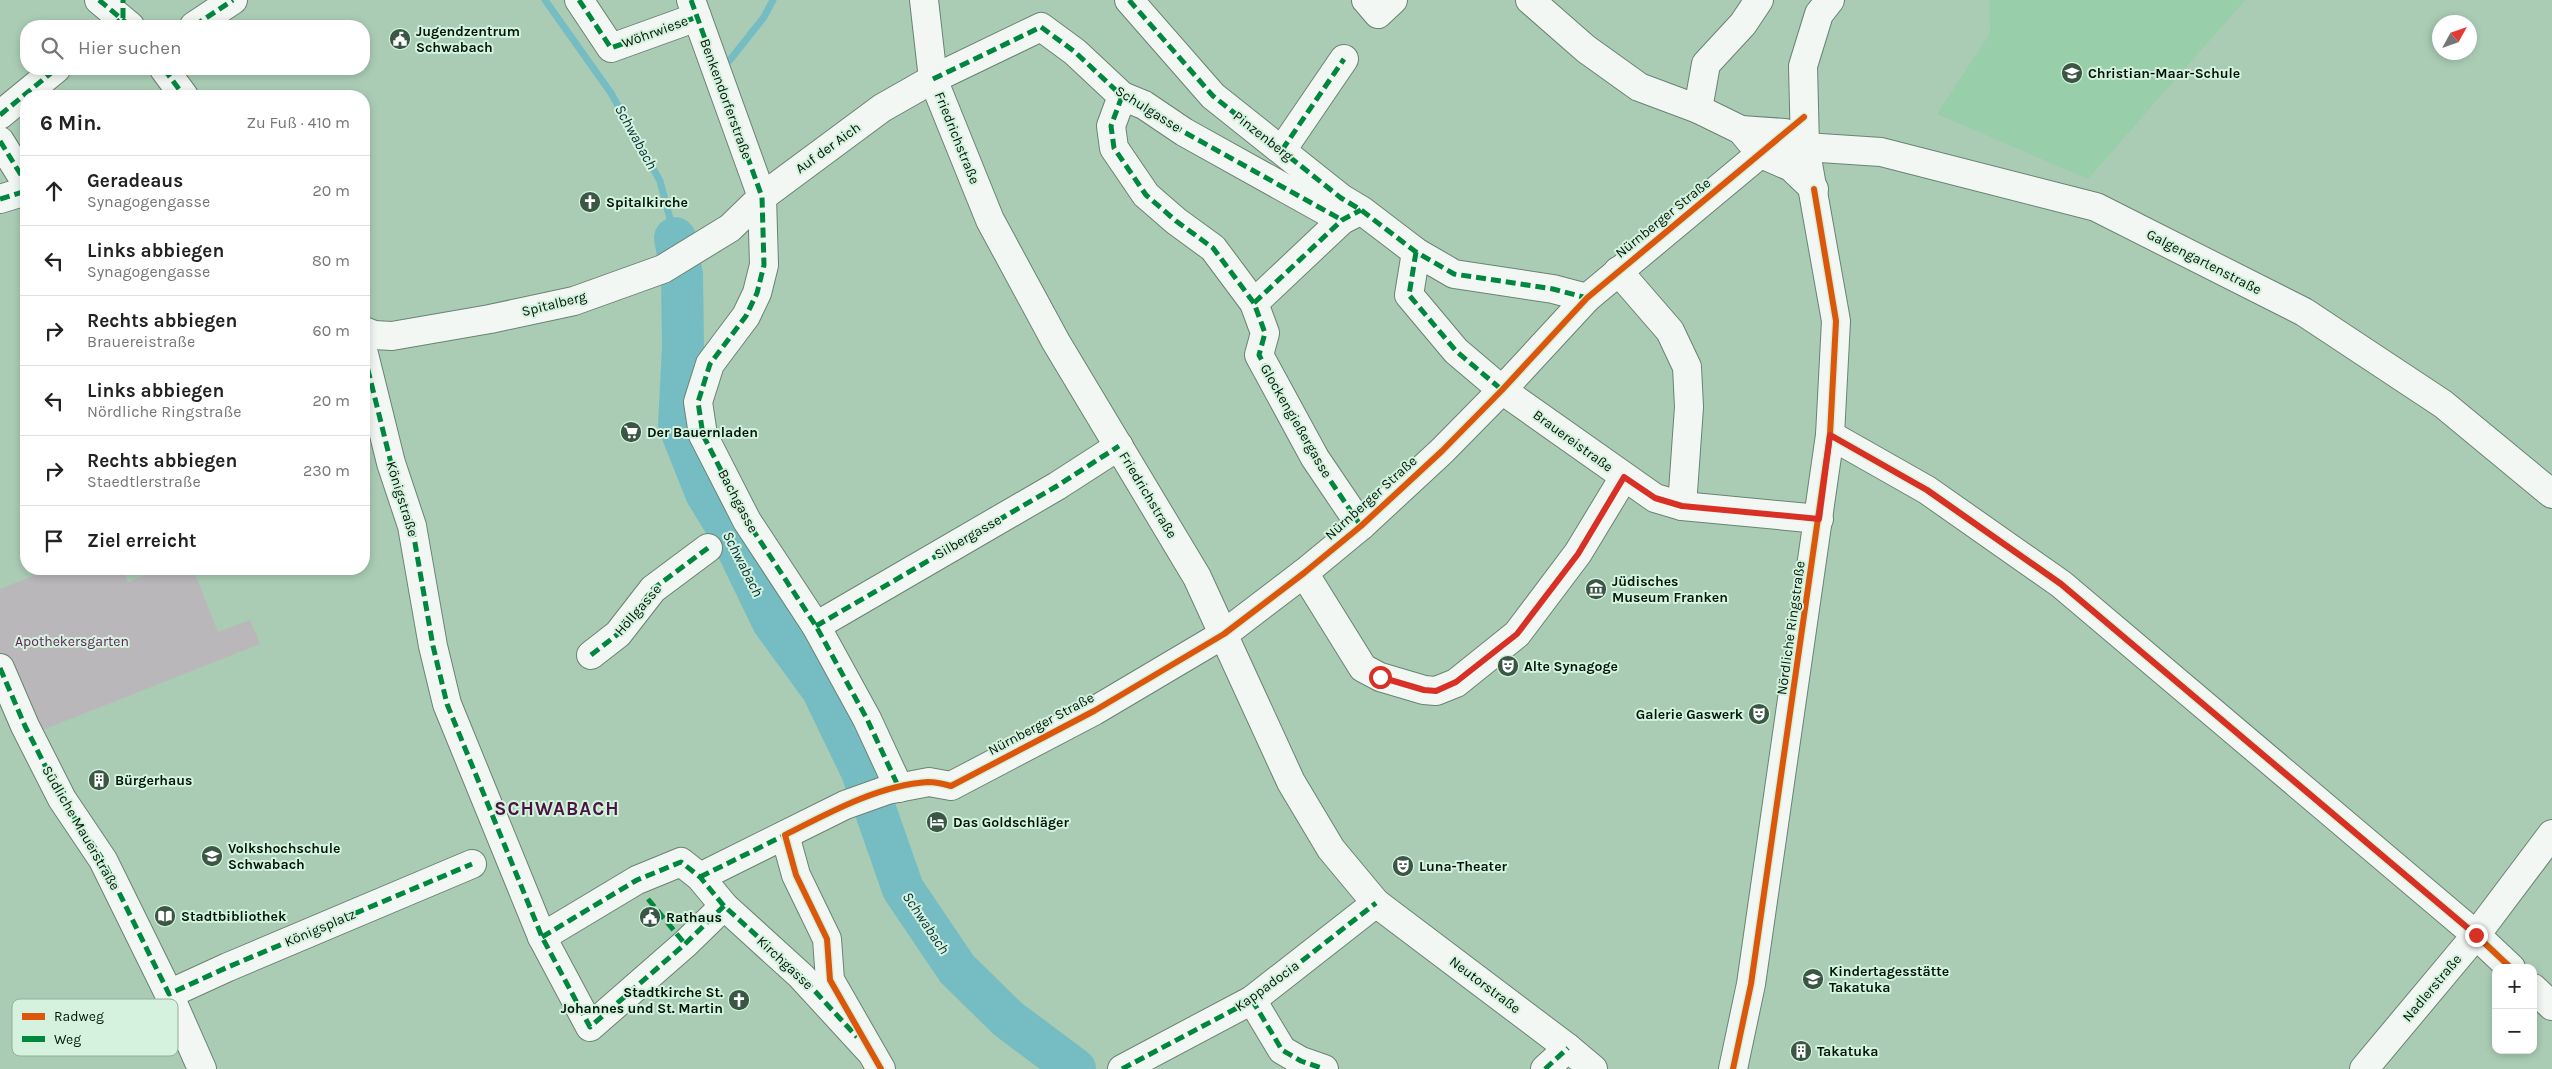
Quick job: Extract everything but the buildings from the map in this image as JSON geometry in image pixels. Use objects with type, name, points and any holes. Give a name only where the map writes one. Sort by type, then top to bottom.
[{"type":"street","points":[[99,0],[122,18]]},
{"type":"street","points":[[203,20],[233,0]]},
{"type":"street","name":"Wöhrwiese","points":[[579,0],[611,48],[694,8]]},
{"type":"street","name":"Friedrichstraße","points":[[924,0],[933,79],[990,220],[1056,342],[1197,577],[1291,782],[1331,849],[1376,903]]},
{"type":"street","name":"Pinzenberg","points":[[1129,0],[1213,96],[1341,198],[1352,215],[1454,274],[1553,289],[1587,298]]},
{"type":"street","points":[[1530,0],[1586,49],[1638,87],[1698,109],[1740,130],[1761,154],[1791,167],[1814,190]]},
{"type":"street","points":[[1698,109],[1706,64],[1743,24],[1759,0]]},
{"type":"street","points":[[1798,132],[1802,66],[1819,14],[1830,0]]},
{"type":"street","name":"Benkendorferstraße","points":[[694,8],[762,197]]},
{"type":"street","name":"Schulgasse","points":[[933,79],[1041,27],[1075,52],[1122,96],[1144,105],[1184,132],[1352,215]]},
{"type":"street","points":[[1282,150],[1344,59]]},
{"type":"street","points":[[30,90],[49,75]]},
{"type":"street","points":[[168,75],[180,90]]},
{"type":"street","name":"Auf der Aich","points":[[730,228],[762,197],[882,108],[933,79]]},
{"type":"street","name":"Glockengießergasse","points":[[1122,96],[1111,126],[1114,148],[1146,195],[1176,221],[1213,248],[1254,303],[1265,333],[1259,355],[1315,458],[1361,526]]},
{"type":"street","points":[[0,115],[20,99]]},
{"type":"street","points":[[1740,130],[1798,132]]},
{"type":"street","points":[[1761,154],[1798,132]]},
{"type":"street","name":"Nördliche Ringstraße","points":[[1733,1069],[1751,984],[1830,435],[1836,321],[1814,190],[1798,132]]},
{"type":"street","name":"Galgengartenstraße","points":[[1798,132],[2096,207],[2304,312],[2443,404],[2552,494]]},
{"type":"street","points":[[0,141],[20,173]]},
{"type":"street","name":"Nürnberger Straße","points":[[700,876],[785,836],[845,804],[893,789],[929,782],[951,786],[1094,711],[1224,634],[1304,573],[1361,526],[1442,451],[1502,390],[1587,298],[1761,154]]},
{"type":"street","points":[[0,199],[20,193]]},
{"type":"street","name":"Bachgasse","points":[[762,197],[764,265],[757,292],[746,316],[710,364],[698,402],[703,435],[748,522],[816,626],[867,718],[893,789]]},
{"type":"street","points":[[1254,303],[1352,215]]},
{"type":"street","name":"Spitalberg","points":[[370,333],[392,336],[574,301],[663,269],[730,228]]},
{"type":"street","points":[[1416,252],[1409,295],[1456,351],[1502,390]]},
{"type":"street","points":[[1618,271],[1670,331],[1687,367],[1689,407],[1682,506]]},
{"type":"street","name":"Königstraße","points":[[370,378],[391,462],[412,526],[433,646],[447,704],[542,936]]},
{"type":"street","name":"Brauereistraße","points":[[1502,390],[1655,498],[1682,506],[1819,519]]},
{"type":"street","points":[[1830,435],[1927,490],[2061,584],[2476,935],[2507,964]]},
{"type":"street","name":"Silbergasse","points":[[816,626],[1057,486],[1120,446]]},
{"type":"street","points":[[1304,573],[1363,668],[1380,677],[1424,690],[1436,691],[1456,682],[1517,634],[1578,554],[1624,477]]},
{"type":"street","name":"Höllgasse","points":[[592,655],[618,634],[653,589],[708,548]]},
{"type":"street","name":"Südliche Mauerstraße","points":[[0,668],[24,726],[62,799],[103,860],[171,999]]},
{"type":"street","name":"Nadlerstraße","points":[[2364,1069],[2476,935],[2552,834]]},
{"type":"street","points":[[785,836],[796,875],[827,939],[830,980],[875,1060]]},
{"type":"street","points":[[700,876],[681,862],[637,880],[542,936],[590,1028],[685,944],[724,906]]},
{"type":"street","name":"Königsplatz","points":[[169,994],[228,967],[472,864]]},
{"type":"street","name":"Kirchgasse","points":[[700,876],[724,906],[801,976],[875,1060]]},
{"type":"street","name":"Kappadocia","points":[[1130,1066],[1252,1000],[1376,903]]},
{"type":"street","name":"Neutorstraße","points":[[1376,903],[1593,1069]]},
{"type":"street","points":[[2537,992],[2552,1006]]},
{"type":"street","points":[[1252,1000],[1282,1050],[1301,1062],[1324,1069]]},
{"type":"street","name":"Südliche Mauerstraße","points":[[178,1014],[202,1069]]},
{"type":"street","points":[[1545,1069],[1568,1048]]},
{"type":"shaded area","name":"Christian-Maar-Schule","points":[[1989,0],[2245,0],[2088,179],[1937,114],[1990,33]]},
{"type":"green space","name":"Apothekersgarten","points":[[36,575],[125,575],[128,582],[146,575],[195,575],[218,632],[250,620],[260,644],[35,733],[0,654],[0,589]]},
{"type":"waterway","name":"Schwabach","points":[[545,0],[611,93],[660,181],[675,238]]},
{"type":"waterway","points":[[730,60],[764,17],[773,0]]},
{"type":"waterway","name":"Schwabach","points":[[675,238],[682,275],[683,346],[679,425],[706,493],[728,529],[773,622],[822,689],[862,772],[903,889],[957,969],[1008,1019],[1075,1069]]},
{"type":"marked path","points":[[99,0],[123,20]]},
{"type":"marked path","points":[[123,0],[123,18]]},
{"type":"marked path","points":[[203,20],[233,0]]},
{"type":"marked path","points":[[579,0],[611,48],[697,17]]},
{"type":"marked path","points":[[691,0],[762,197],[764,265],[757,293],[746,316],[710,364],[698,402],[703,435],[747,521],[816,626],[867,719],[899,788]]},
{"type":"marked path","points":[[1129,0],[1213,96],[1341,198],[1361,210],[1416,252],[1454,274],[1553,289],[1587,298]]},
{"type":"marked path","points":[[933,79],[1041,27],[1075,52],[1122,96],[1144,105],[1184,132],[1342,220]]},
{"type":"marked path","points":[[1282,150],[1344,59]]},
{"type":"marked path","points":[[30,90],[49,75]]},
{"type":"marked path","points":[[168,75],[180,90]]},
{"type":"marked path","points":[[1122,96],[1111,126],[1114,148],[1146,195],[1176,221],[1213,248],[1254,303],[1265,333],[1259,355],[1315,458],[1361,526]]},
{"type":"marked path","points":[[0,115],[20,99]]},
{"type":"marked path","points":[[0,141],[20,173]]},
{"type":"marked path","points":[[0,199],[20,193]]},
{"type":"marked path","points":[[1254,303],[1342,220],[1361,210]]},
{"type":"marked path","points":[[1416,252],[1409,295],[1456,351],[1502,390]]},
{"type":"marked path","points":[[370,378],[391,463],[412,526],[433,646],[447,704],[542,937],[590,1027],[685,944],[724,906]]},
{"type":"marked path","points":[[816,626],[1057,486],[1119,446]]},
{"type":"marked path","points":[[591,655],[618,634],[653,589],[708,548]]},
{"type":"marked path","points":[[0,668],[25,726],[62,799],[103,860],[169,994],[228,967],[472,864]]},
{"type":"marked path","points":[[700,877],[785,835]]},
{"type":"marked path","points":[[542,937],[637,880],[681,862],[700,877],[724,906],[801,976],[857,1037]]},
{"type":"marked path","points":[[648,899],[685,944]]},
{"type":"marked path","points":[[1122,1069],[1252,1000],[1376,903]]},
{"type":"marked path","points":[[1252,1000],[1282,1050],[1301,1061],[1324,1069]]},
{"type":"marked path","points":[[1545,1069],[1568,1048]]},
{"type":"cycle path","points":[[881,1069],[830,980],[827,939],[796,875],[785,835],[854,801],[891,788],[928,782],[951,786],[1094,711],[1224,634],[1304,573],[1361,526],[1442,451],[1502,390],[1587,298],[1804,117]]},
{"type":"cycle path","points":[[1733,1069],[1751,984],[1830,435],[1836,321],[1814,189]]},
{"type":"cycle path","points":[[1830,435],[1927,490],[2061,584],[2476,935],[2507,964]]},
{"type":"place","name":"Jugendzentrum Schwabach","points":[[400,39]]},
{"type":"place","name":"Christian-Maar-Schule","points":[[2072,73]]},
{"type":"place","name":"Spitalkirche","points":[[590,202]]},
{"type":"place","name":"Der Bauernladen","points":[[631,432]]},
{"type":"place","name":"Jüdisches Museum Franken","points":[[1596,589]]},
{"type":"place","name":"Alte Synagoge","points":[[1508,666]]},
{"type":"place","name":"Galerie Gaswerk","points":[[1759,714]]},
{"type":"place","name":"Bürgerhaus","points":[[99,780]]},
{"type":"place","name":"Das Goldschläger","points":[[937,822]]},
{"type":"place","name":"Volkshochschule Schwabach","points":[[212,856]]},
{"type":"place","name":"Luna-Theater","points":[[1403,866]]},
{"type":"place","name":"Stadtbibliothek","points":[[165,916]]},
{"type":"place","name":"Rathaus","points":[[650,917]]},
{"type":"place","name":"Kindertagesstätte Takatuka","points":[[1813,979]]},
{"type":"place","name":"Stadtkirche St. Johannes und St. Martin","points":[[739,1000]]},
{"type":"place","name":"Takatuka","points":[[1801,1051]]},
{"type":"district","name":"SCHWABACH","points":[[557,809]]},
{"type":"route","points":[[1380,677],[1424,690],[1436,691],[1456,682],[1517,634],[1578,554],[1624,477],[1655,498],[1682,506],[1819,519],[1830,435],[1927,490],[2061,584],[2476,935]]}]
